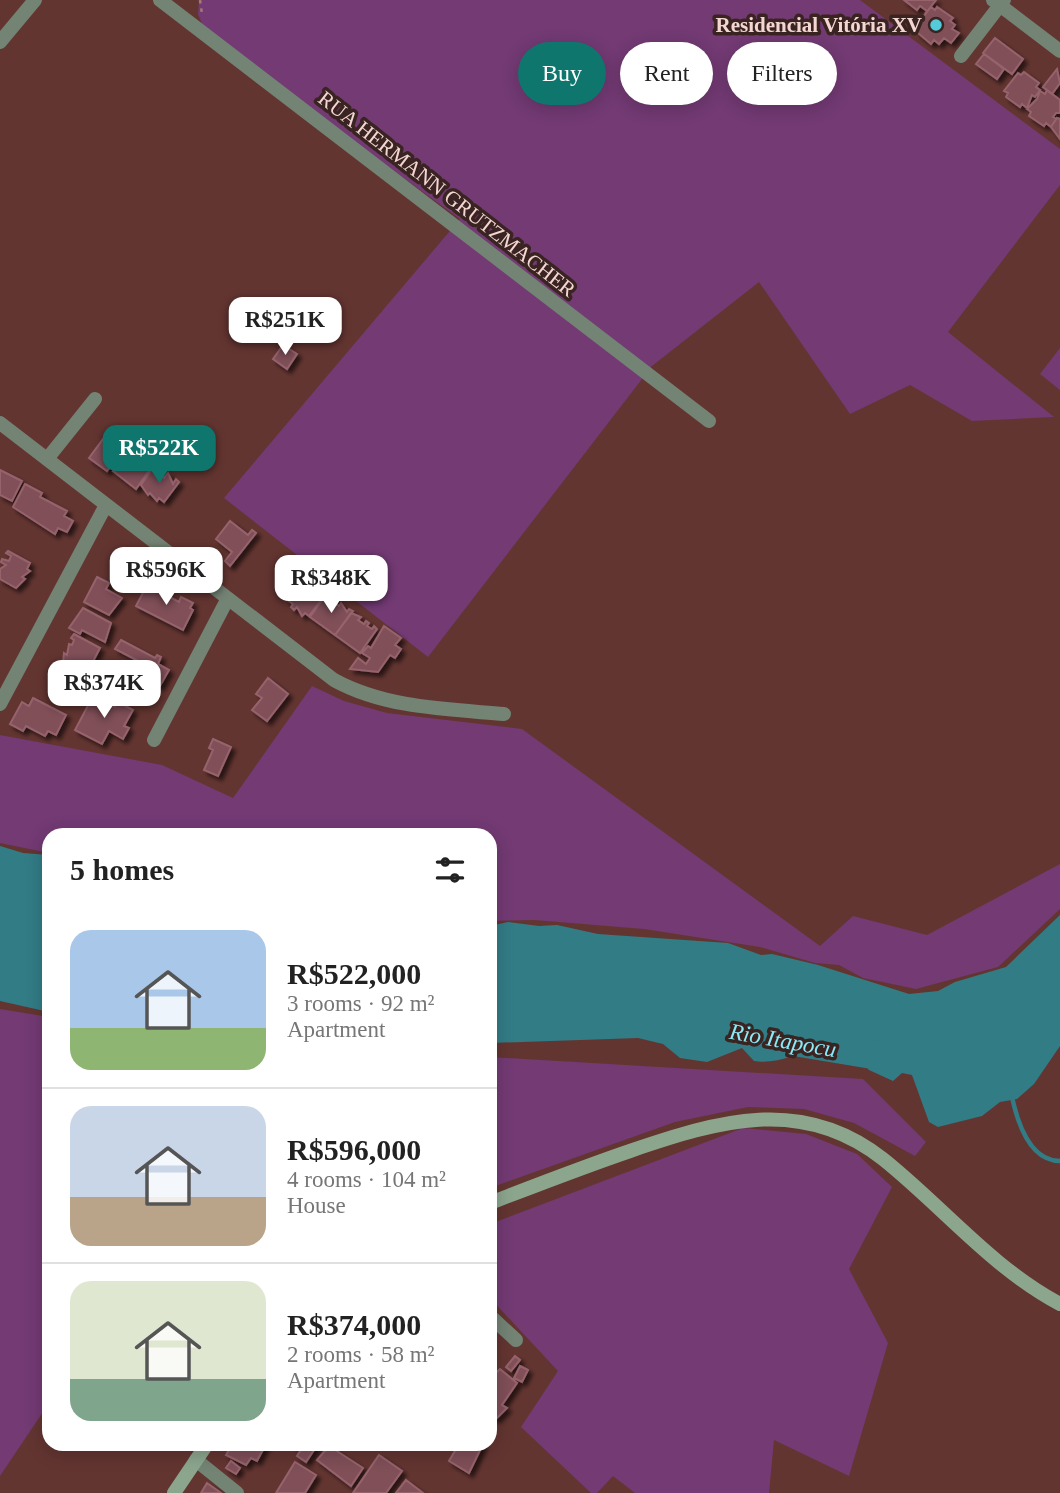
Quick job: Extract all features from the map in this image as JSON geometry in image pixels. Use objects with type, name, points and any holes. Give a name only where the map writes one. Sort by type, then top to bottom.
[{"type":"main road","points":[[497,1200],[638,1148],[724,1122],[774,1118],[810,1124],[862,1143],[1005,1267],[1060,1304]]},
{"type":"main road","points":[[174,1493],[202,1451]]},
{"type":"street","points":[[0,42],[35,0]]},
{"type":"street","name":"RUA HERMANN GRUTZMACHER","points":[[160,0],[709,421]]},
{"type":"street","points":[[961,56],[999,2],[1060,51]]},
{"type":"street","points":[[47,459],[95,399]]},
{"type":"street","points":[[0,423],[314,667],[354,691],[388,701],[503,714]]},
{"type":"street","points":[[0,704],[106,505]]},
{"type":"street","points":[[153,740],[227,600]]},
{"type":"street","points":[[497,1322],[516,1340]]},
{"type":"street","points":[[196,1460],[237,1493]]},
{"type":"shaded area","points":[[199,0],[860,0],[1060,149],[1060,185],[948,332],[1054,417],[972,421],[910,385],[850,414],[759,282],[652,366],[428,657],[224,498],[460,219],[206,34],[198,14]]},
{"type":"shaded area","points":[[1060,348],[1060,390],[1040,374]]},
{"type":"shaded area","points":[[312,686],[344,701],[387,713],[522,729],[820,946],[853,916],[927,935],[1060,864],[1060,909],[998,967],[916,989],[863,978],[839,965],[815,963],[760,947],[644,929],[534,920],[497,921],[497,828],[42,828],[42,852],[0,843],[0,735],[162,765],[233,798]]},
{"type":"shaded area","points":[[0,1009],[42,1016],[42,1413],[0,1476]]},
{"type":"shaded area","points":[[497,1057],[863,1079],[926,1142],[915,1156],[854,1123],[804,1109],[748,1107],[675,1122],[497,1186]]},
{"type":"shaded area","points":[[743,1128],[806,1134],[857,1154],[892,1187],[849,1269],[888,1343],[849,1476],[774,1440],[769,1493],[635,1493],[613,1476],[597,1493],[591,1493],[521,1427],[558,1371],[497,1306],[497,1221]]},
{"type":"water","points":[[0,846],[23,853],[42,854],[42,1010],[0,1001]]},
{"type":"water","points":[[1060,915],[1060,1046],[1034,1084],[1017,1099],[1000,1102],[982,1116],[938,1127],[929,1122],[912,1075],[902,1073],[893,1081],[869,1070],[849,1045],[837,1045],[835,1039],[832,1041],[836,1049],[832,1054],[814,1052],[764,1062],[754,1061],[742,1048],[707,1062],[680,1058],[663,1044],[638,1038],[497,1043],[497,924],[508,922],[557,925],[598,934],[728,943],[761,955],[772,954],[818,965],[909,994],[938,991],[955,982],[1006,967]]},
{"type":"building","points":[[904,0],[936,0],[925,14],[927,11],[920,6],[917,10]]},
{"type":"building","name":"Residencial Vitória XV","points":[[931,7],[935,10],[937,7],[953,18],[950,21],[955,25],[952,29],[959,33],[951,43],[944,38],[939,44],[934,40],[931,44],[918,33],[916,26]]},
{"type":"building","points":[[995,38],[1023,59],[1012,74],[983,53]]},
{"type":"building","points":[[984,54],[1004,69],[997,79],[976,64]]},
{"type":"building","points":[[1057,69],[1060,83],[1052,94],[1043,87]]},
{"type":"building","points":[[1024,72],[1039,83],[1036,87],[1040,90],[1035,97],[1032,95],[1027,108],[1022,104],[1020,107],[1006,97],[1008,93],[1004,91],[1018,73],[1021,75]]},
{"type":"building","points":[[1047,90],[1060,100],[1060,113],[1053,117],[1056,119],[1051,127],[1046,123],[1044,126],[1029,116],[1031,112],[1027,109],[1037,99],[1040,91],[1045,94]]},
{"type":"building","points":[[1057,118],[1060,119],[1060,139],[1051,127]]},
{"type":"building","points":[[283,345],[297,354],[287,369],[273,359]]},
{"type":"building","points":[[112,427],[130,440],[107,471],[89,458]]},
{"type":"building","points":[[130,448],[153,465],[136,489],[113,471]]},
{"type":"building","points":[[159,468],[162,469],[161,475],[164,478],[168,473],[173,484],[176,479],[179,482],[164,502],[159,498],[157,501],[150,493],[148,495],[141,485],[152,469],[156,472]]},
{"type":"building","points":[[0,470],[22,481],[12,501],[0,495]]},
{"type":"building","points":[[25,484],[42,493],[40,497],[67,511],[64,516],[73,521],[67,532],[58,528],[55,534],[13,507]]},
{"type":"building","points":[[230,521],[248,535],[252,530],[256,533],[230,566],[225,561],[232,552],[216,539]]},
{"type":"building","points":[[8,551],[30,563],[27,569],[30,571],[22,577],[25,579],[16,588],[0,579],[0,569],[6,565],[1,562],[2,559],[9,561],[11,556],[6,553]]},
{"type":"building","points":[[97,577],[109,583],[106,589],[122,598],[109,615],[84,602]]},
{"type":"building","points":[[308,577],[313,581],[307,589],[310,592],[314,588],[317,590],[313,595],[319,600],[324,596],[309,616],[305,613],[302,616],[297,607],[294,610],[291,607],[293,604],[286,599],[299,583],[302,585]]},
{"type":"building","points":[[147,585],[179,602],[181,597],[193,603],[190,608],[193,610],[183,630],[136,606]]},
{"type":"building","points":[[325,596],[330,600],[333,597],[336,599],[334,602],[339,606],[341,603],[347,612],[349,609],[353,611],[335,635],[310,617]]},
{"type":"building","points":[[83,608],[111,623],[105,642],[82,630],[80,634],[69,628]]},
{"type":"building","points":[[351,613],[361,617],[358,620],[364,624],[366,621],[369,623],[367,626],[377,629],[360,653],[335,635]]},
{"type":"building","points":[[384,626],[401,638],[395,645],[401,649],[395,658],[390,655],[378,672],[350,669],[358,658],[366,664],[370,658],[362,653],[368,646],[371,648]]},
{"type":"building","points":[[74,634],[100,648],[86,675],[63,663],[64,653],[67,655]]},
{"type":"building","points":[[121,640],[155,658],[157,655],[161,657],[158,664],[169,670],[160,686],[136,673],[142,663],[115,649]]},
{"type":"building","points":[[268,678],[288,694],[267,721],[252,710],[262,698],[256,694]]},
{"type":"building","points":[[93,696],[115,707],[118,702],[133,710],[124,726],[129,728],[123,739],[109,731],[102,744],[75,730]]},
{"type":"building","points":[[33,698],[66,715],[56,735],[48,731],[45,736],[26,726],[23,731],[10,724],[22,702],[29,706]]},
{"type":"building","points":[[213,739],[231,747],[218,776],[204,770],[213,750],[209,748]]},
{"type":"building","points":[[515,1356],[520,1360],[511,1371],[506,1367]]},
{"type":"building","points":[[520,1366],[528,1370],[522,1382],[514,1378]]},
{"type":"building","points":[[500,1369],[517,1383],[502,1405],[507,1408],[497,1418],[497,1372]]},
{"type":"building","points":[[228,1451],[262,1451],[257,1461],[251,1458],[246,1465],[226,1455]]},
{"type":"building","points":[[300,1451],[313,1451],[306,1462],[297,1456]]},
{"type":"building","points":[[325,1451],[337,1451],[363,1468],[351,1486],[317,1460]]},
{"type":"building","points":[[455,1451],[480,1451],[469,1473],[449,1461]]},
{"type":"building","points":[[379,1455],[402,1471],[386,1493],[353,1493]]},
{"type":"building","points":[[231,1461],[240,1468],[236,1474],[226,1468]]},
{"type":"building","points":[[295,1462],[316,1475],[305,1493],[276,1493]]},
{"type":"building","points":[[406,1480],[423,1493],[396,1493]]},
{"type":"building","points":[[207,1483],[221,1493],[201,1493]]},
{"type":"waterway","name":"Rio Itapocu","points":[[800,1043],[872,1055],[891,1054]]},
{"type":"waterway","points":[[1012,1097],[1026,1138],[1040,1154],[1060,1161]]},
{"type":"place","name":"Residencial Vitória XV","points":[[936,25]]}]
